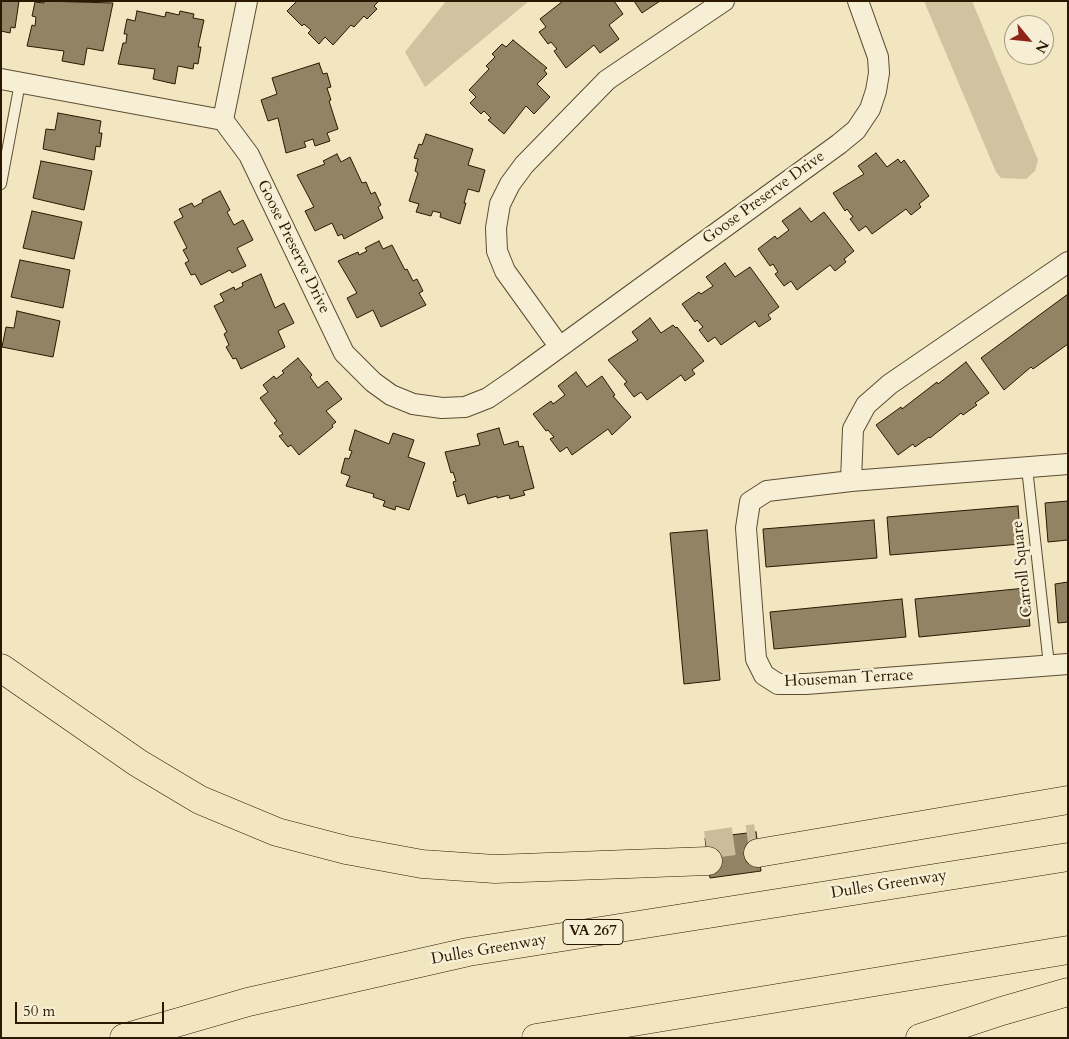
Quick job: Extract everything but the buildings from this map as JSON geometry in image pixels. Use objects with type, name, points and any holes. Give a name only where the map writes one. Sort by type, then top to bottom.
[{"type":"highway","points":[[1,668],[138,763],[200,800],[277,832],[346,850],[422,864],[495,869],[646,865],[707,853]]},
{"type":"highway","points":[[757,845],[813,843],[1068,800]]},
{"type":"highway","name":"Dulles Greenway","points":[[124,1038],[257,1000],[468,952],[1068,857]]},
{"type":"highway","points":[[536,1038],[1068,950]]},
{"type":"highway","points":[[920,1038],[1068,992]]},
{"type":"street","points":[[11,81],[223,120],[247,1]]},
{"type":"street","points":[[559,346],[505,271],[497,251],[496,228],[500,204],[510,184],[524,165],[607,80],[724,1]]},
{"type":"street","name":"Goose Preserve Drive","points":[[223,120],[249,155],[344,353],[373,382],[391,395],[413,404],[442,408],[465,407],[488,398],[856,130],[870,109],[879,73],[878,57],[858,1]]},
{"type":"street","points":[[851,481],[853,429],[866,404],[890,384],[1068,262]]},
{"type":"street","name":"Houseman Terrace","points":[[1058,665],[788,685],[778,684],[764,675],[756,659],[746,528],[750,502],[767,491],[851,481],[1068,464]]},
{"type":"lane","points":[[1,184],[11,81]]},
{"type":"lane","name":"Carroll Square","points":[[1027,468],[1058,665]]},
{"type":"shaded area","points":[[446,1],[529,1],[425,87],[405,52]]},
{"type":"shaded area","points":[[924,1],[972,1],[1038,160],[1035,171],[1026,179],[1001,178],[996,172]]},
{"type":"tunnel","points":[[706,845],[756,838]]}]
